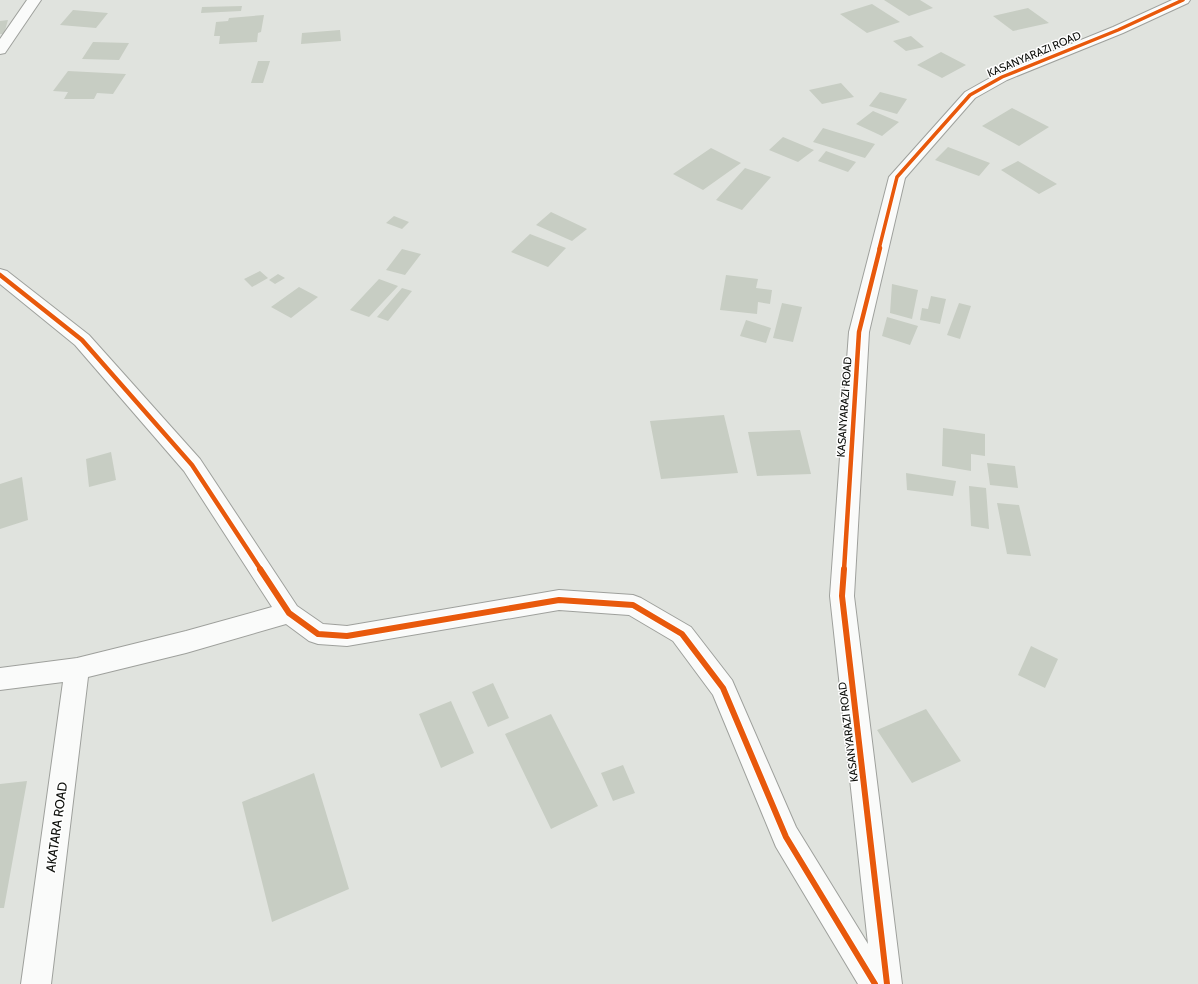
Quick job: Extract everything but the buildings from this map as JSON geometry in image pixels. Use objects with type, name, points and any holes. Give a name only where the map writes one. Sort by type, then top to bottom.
[{"type":"street","points":[[0,50],[34,0]]},
{"type":"street","name":"KASANYARAZI ROAD","points":[[887,984],[842,596],[859,332],[897,177],[970,95],[1002,77],[1118,30],[1178,1]]},
{"type":"street","points":[[0,275],[82,340],[192,464],[288,613],[318,634],[347,636],[559,600],[633,606],[682,634],[722,688],[786,837],[875,984]]},
{"type":"street","points":[[0,679],[77,669],[186,642],[288,613]]},
{"type":"street","name":"AKATARA ROAD","points":[[36,984],[77,669]]},
{"type":"cycle path","points":[[887,984],[842,596],[859,332],[897,177],[970,95],[1002,77],[1118,30],[1183,0]]},
{"type":"cycle path","points":[[0,275],[82,340],[192,465],[289,613],[318,634],[347,636],[559,600],[633,605],[682,634],[723,688],[786,837],[875,984]]}]
